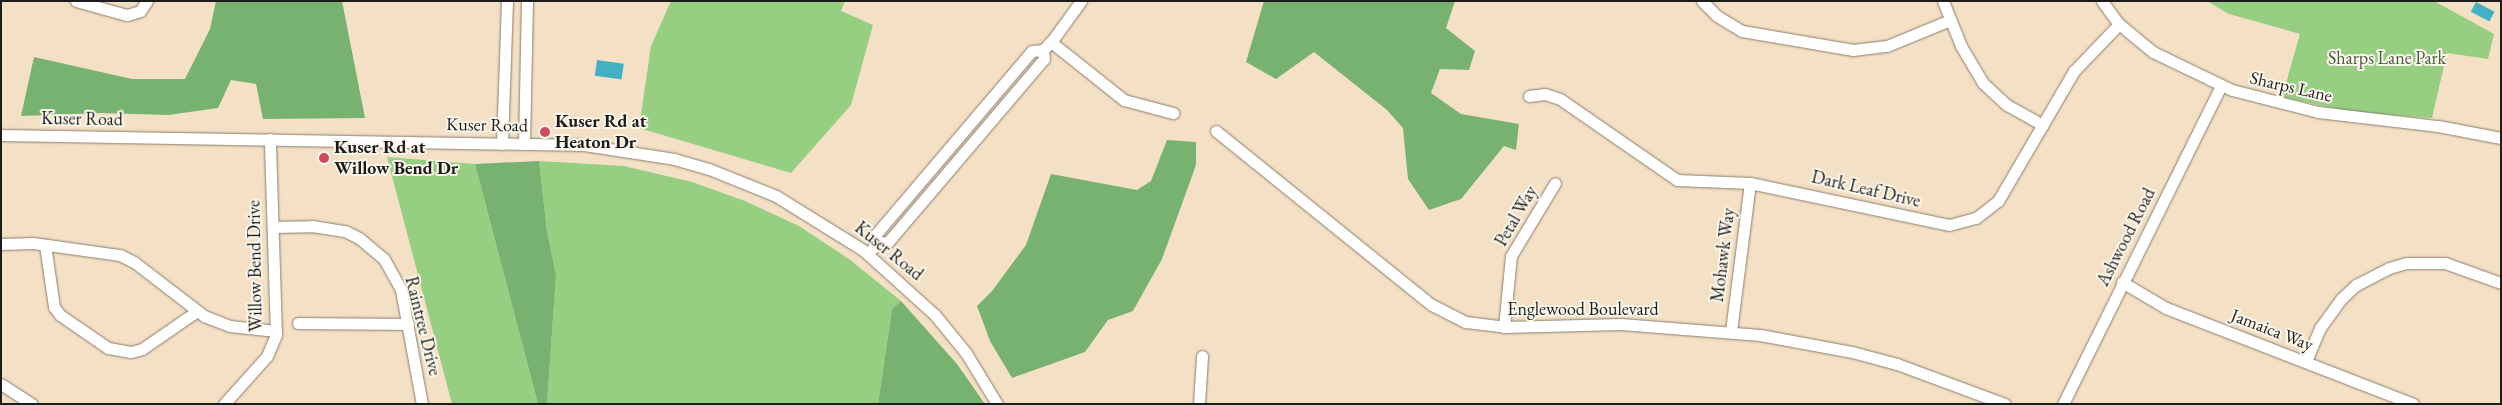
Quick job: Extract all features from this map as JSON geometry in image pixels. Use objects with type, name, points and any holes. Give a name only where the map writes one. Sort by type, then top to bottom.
[{"type":"street","points":[[76,1],[126,15],[140,10],[146,1]]},
{"type":"street","points":[[502,144],[506,1]]},
{"type":"street","points":[[524,144],[527,1]]},
{"type":"street","points":[[868,254],[877,243],[888,242],[1044,59],[1047,46],[1081,1]]},
{"type":"street","points":[[1702,1],[1717,16],[1742,31],[1853,50],[1887,46],[1950,20]]},
{"type":"street","points":[[1943,1],[1950,20],[1983,83],[2007,105],[2043,125]]},
{"type":"street","name":"Sharps Lane","points":[[2102,1],[2119,24],[2153,52],[2221,86],[2262,100],[2318,112],[2438,126],[2501,138]]},
{"type":"street","name":"Dark Leaf Drive","points":[[1529,96],[1545,94],[1560,99],[1677,180],[1750,183],[1816,195],[1936,224],[1964,222],[1988,210],[1998,201],[2074,71],[2119,24]]},
{"type":"street","points":[[1047,46],[1124,100],[1172,113]]},
{"type":"street","points":[[877,243],[876,234],[955,140],[1032,51],[1047,46]]},
{"type":"street","name":"Ashwood Road","points":[[2063,404],[2221,86]]},
{"type":"street","name":"Englewood Boulevard","points":[[1216,131],[1432,305],[1466,322],[1504,328],[1621,324],[1731,331],[1852,352],[1941,379],[2005,404]]},
{"type":"street","name":"Kuser Road","points":[[1,135],[602,146],[647,153],[709,169],[784,200],[833,229],[868,254],[935,315],[966,353],[997,404]]},
{"type":"street","name":"Willow Bend Drive","points":[[224,404],[267,356],[276,331],[270,139]]},
{"type":"street","points":[[955,140],[966,149]]},
{"type":"street","name":"Petal Way","points":[[1504,328],[1511,256],[1555,183]]},
{"type":"street","name":"Mohawk Way","points":[[1731,331],[1750,183]]},
{"type":"street","name":"Raintree Drive","points":[[273,228],[328,227],[359,238],[384,259],[394,274],[408,324],[422,404]]},
{"type":"street","points":[[1,244],[45,245],[120,255],[134,262],[197,311],[230,326],[276,331]]},
{"type":"street","points":[[45,245],[54,307],[60,315],[108,348],[130,352],[142,349],[197,311]]},
{"type":"street","points":[[2306,361],[2320,328],[2342,298],[2364,280],[2389,268],[2407,264],[2445,263],[2501,283]]},
{"type":"street","name":"Jamaica Way","points":[[2122,282],[2166,308],[2413,404]]},
{"type":"street","points":[[298,323],[408,324]]},
{"type":"street","points":[[1198,404],[1202,356]]},
{"type":"street","points":[[1,384],[32,404]]},
{"type":"green space","points":[[216,1],[342,1],[365,118],[263,119],[256,84],[231,80],[218,108],[168,115],[101,113],[21,116],[34,57],[132,79],[185,79],[210,29]]},
{"type":"green space","points":[[671,1],[845,1],[841,11],[873,25],[851,105],[791,173],[639,128],[651,46]]},
{"type":"green space","points":[[1264,1],[1455,1],[1446,28],[1475,51],[1469,70],[1440,69],[1431,93],[1461,114],[1519,124],[1516,150],[1504,146],[1461,199],[1429,210],[1408,179],[1403,128],[1387,110],[1314,52],[1276,79],[1246,62]]},
{"type":"green space","name":"Sharps Lane Park","points":[[2207,1],[2434,1],[2494,34],[2488,59],[2447,53],[2432,118],[2352,112],[2282,97],[2300,34],[2229,14]]},
{"type":"green space","points":[[1167,140],[1196,142],[1196,165],[1162,259],[1133,311],[1108,320],[1085,352],[1012,378],[990,341],[977,306],[992,291],[1026,245],[1051,174],[1137,190],[1151,181]]},
{"type":"green space","points":[[387,157],[475,164],[538,404],[452,404]]},
{"type":"green space","points":[[539,161],[624,166],[692,182],[745,201],[799,226],[849,259],[901,301],[892,309],[878,404],[547,404],[556,275],[547,231]]},
{"type":"green space","points":[[539,161],[547,231],[556,275],[547,404],[538,404],[475,164]]},
{"type":"green space","points":[[901,301],[957,364],[985,404],[878,404],[892,309]]},
{"type":"water","points":[[2476,2],[2495,12],[2489,22],[2471,12]]},
{"type":"water","points":[[597,60],[624,64],[622,80],[595,76]]},
{"type":"place","name":"Kuser Rd at Heaton Dr","points":[[545,132]]},
{"type":"place","name":"Kuser Rd at Willow Bend Dr","points":[[324,158]]}]
